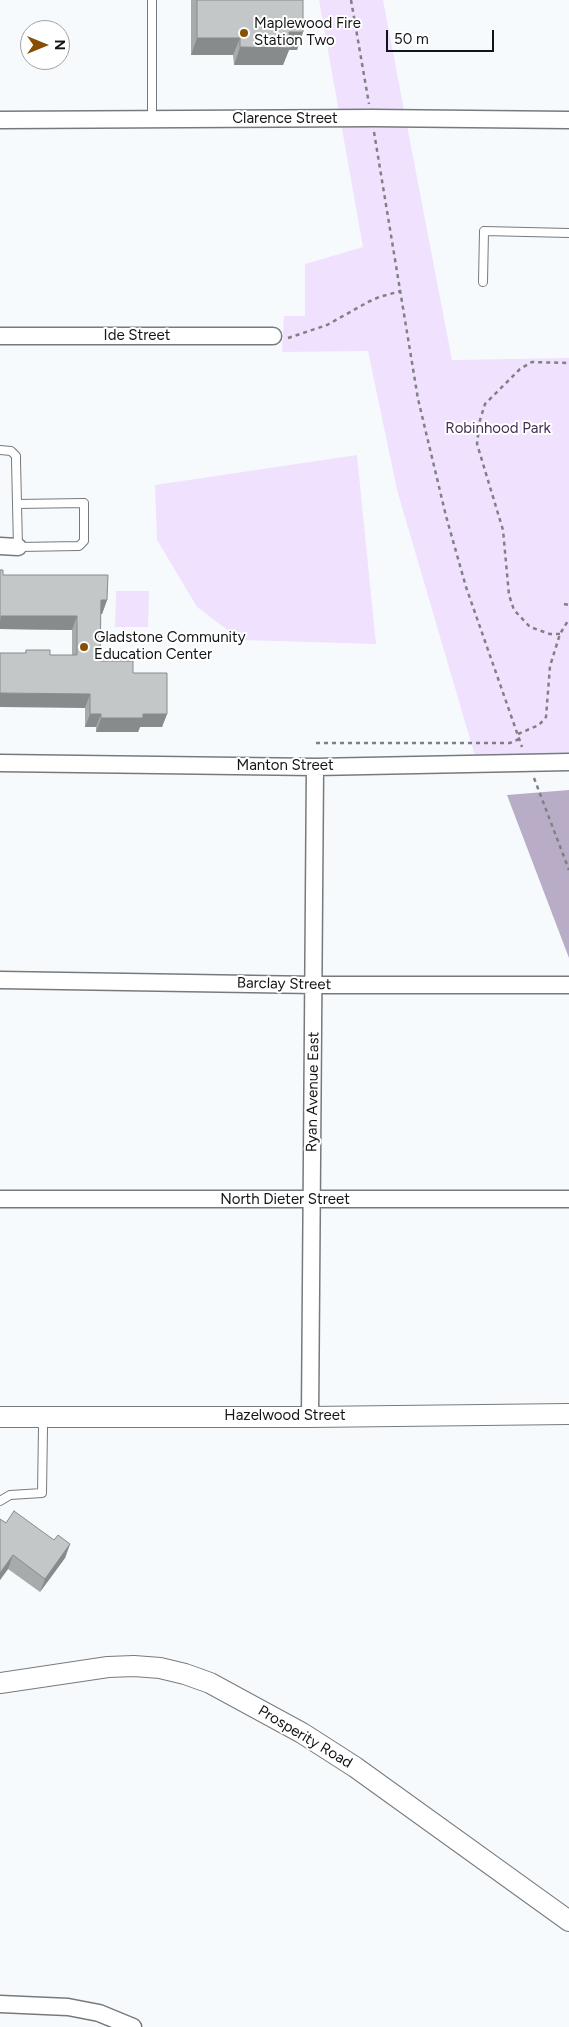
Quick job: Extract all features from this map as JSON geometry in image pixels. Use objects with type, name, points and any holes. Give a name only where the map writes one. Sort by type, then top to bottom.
[{"type":"street","name":"Clarence Street","points":[[0,120],[372,118],[569,120]]},
{"type":"street","name":"Ide Street","points":[[0,336],[273,336]]},
{"type":"street","points":[[0,546],[18,547]]},
{"type":"street","name":"Manton Street","points":[[0,763],[316,768],[569,762]]},
{"type":"street","name":"Ryan Avenue East","points":[[310,1417],[316,768]]},
{"type":"street","name":"Barclay Street","points":[[0,980],[314,985],[569,985]]},
{"type":"street","name":"North Dieter Street","points":[[0,1198],[569,1199]]},
{"type":"street","name":"Hazelwood Street","points":[[0,1417],[310,1417],[569,1414]]},
{"type":"street","name":"Prosperity Road","points":[[0,1683],[108,1667],[134,1666],[168,1670],[210,1683],[302,1733],[355,1767],[569,1921]]},
{"type":"street","points":[[0,2004],[68,2007],[99,2014],[133,2027]]},
{"type":"lane","points":[[152,0],[152,120]]},
{"type":"lane","points":[[483,282],[484,231],[569,233]]},
{"type":"lane","points":[[0,450],[11,450],[16,456],[16,504],[18,547],[79,546],[84,541],[84,503],[16,504]]},
{"type":"lane","points":[[0,1501],[10,1495],[42,1493],[43,1428],[41,1417]]},
{"type":"path","points":[[351,0],[418,399],[446,516],[466,587],[519,740],[569,870]]},
{"type":"path","points":[[273,336],[289,338],[312,331],[379,297],[401,292]]},
{"type":"path","points":[[560,634],[550,634],[530,627],[514,610],[509,595],[503,530],[477,444],[480,420],[486,404],[520,369],[532,362],[569,363]]},
{"type":"path","points":[[564,604],[569,605]]},
{"type":"path","points":[[518,735],[539,725],[546,718],[550,666],[560,634],[569,619]]},
{"type":"path","points":[[316,743],[510,743],[519,740]]},
{"type":"green space","name":"Robinhood Park","points":[[319,0],[383,0],[452,360],[569,358],[569,762],[477,763],[397,490],[368,351],[282,352],[284,316],[305,316],[305,264],[363,247]]},
{"type":"green space","points":[[357,455],[376,644],[241,640],[197,607],[157,540],[155,485]]},
{"type":"green space","points":[[116,591],[149,591],[148,627],[115,627]]},
{"type":"shaded area","points":[[569,790],[569,958],[507,795]]},
{"type":"building","name":"Maplewood Fire Station Two","points":[[197,0],[303,0],[303,32],[289,32],[290,48],[240,47],[240,38],[197,38]]},
{"type":"building","name":"Gladstone Community Education Center","points":[[0,570],[3,570],[3,575],[108,575],[107,600],[101,600],[100,661],[133,661],[133,673],[167,673],[167,714],[143,714],[143,718],[101,718],[101,714],[90,714],[90,694],[0,693],[0,653],[26,653],[26,650],[50,650],[50,655],[77,655],[77,616],[1,616],[0,620]]},
{"type":"building","points":[[14,1511],[54,1540],[58,1535],[70,1544],[45,1579],[13,1555],[0,1573],[0,1519],[6,1523]]},
{"type":"place","name":"Maplewood Fire Station Two","points":[[244,33]]},
{"type":"place","name":"Gladstone Community Education Center","points":[[84,647]]}]
